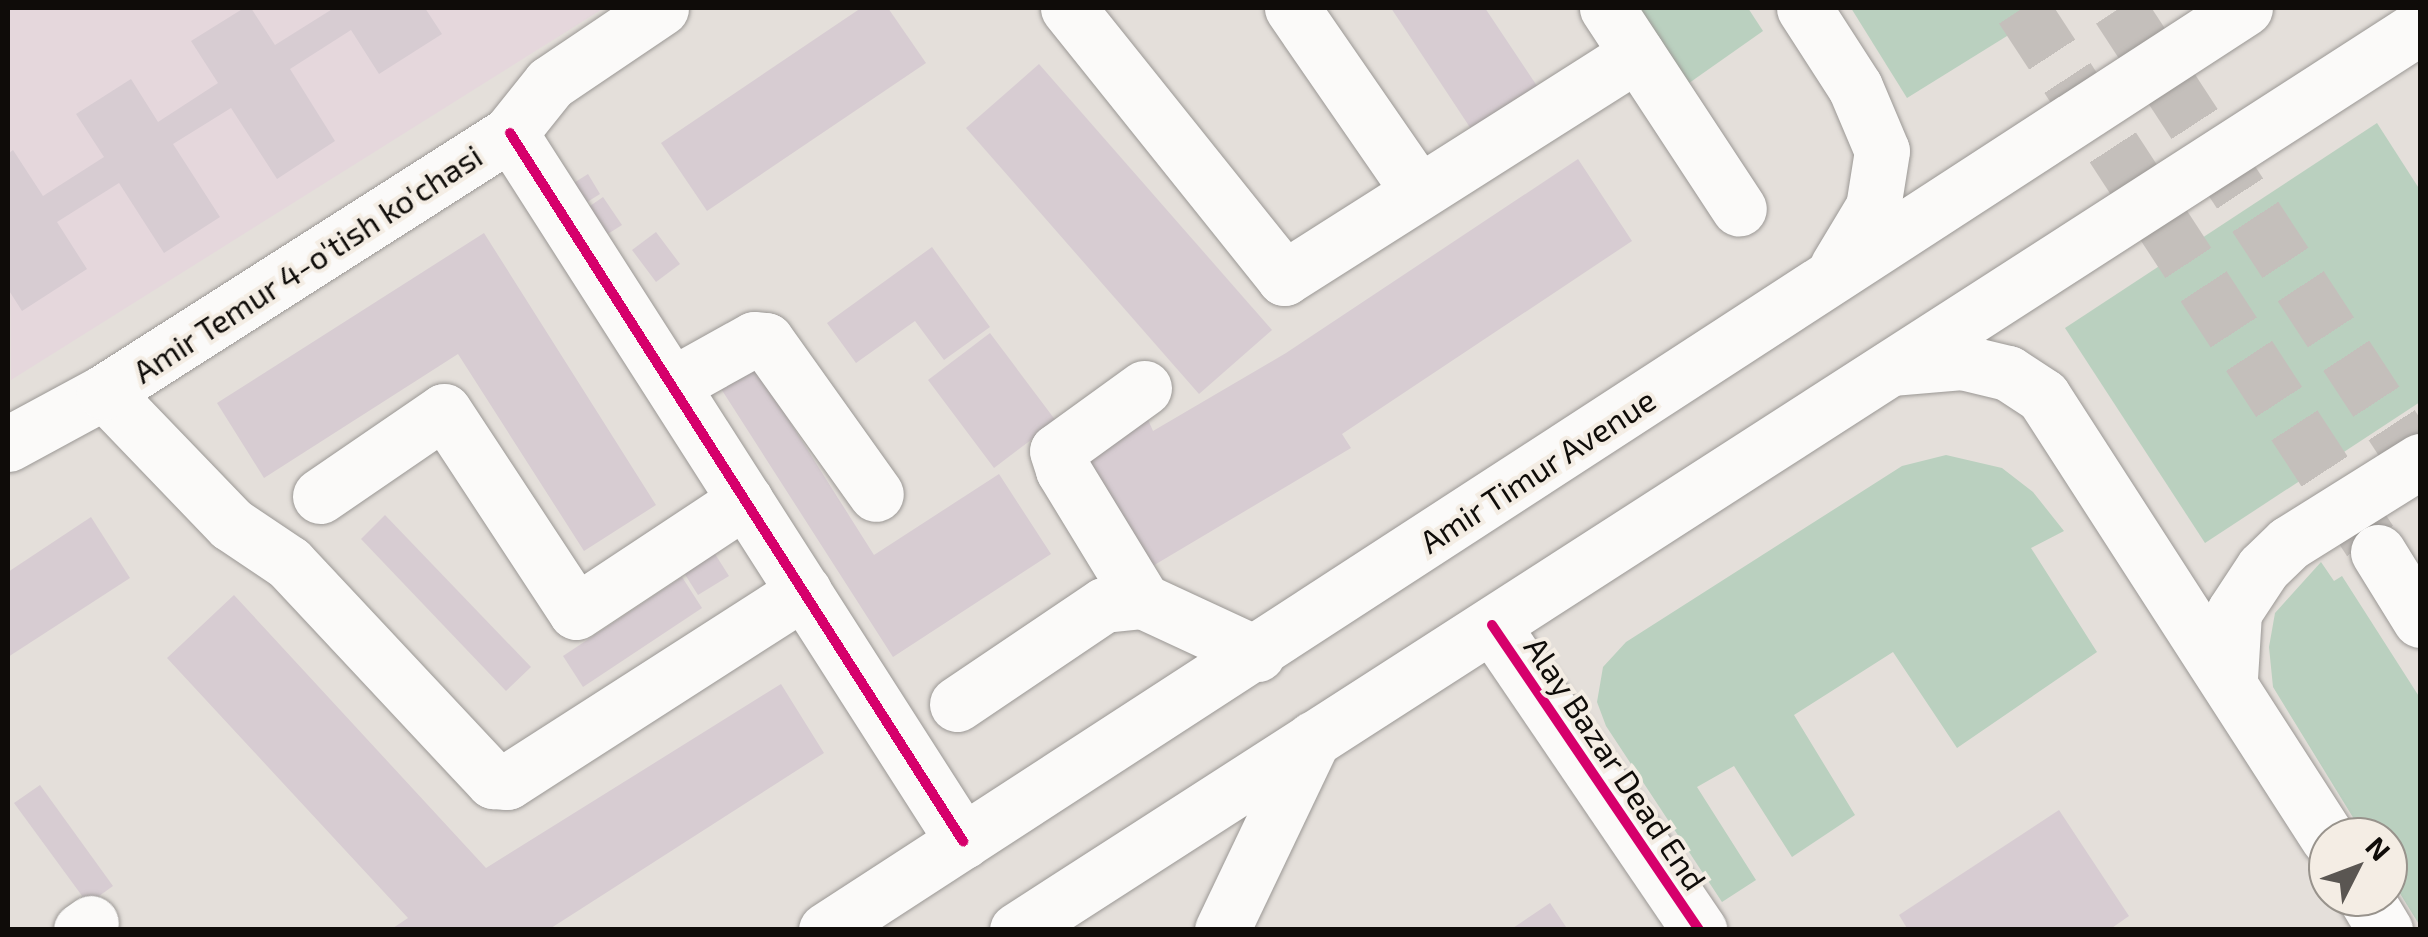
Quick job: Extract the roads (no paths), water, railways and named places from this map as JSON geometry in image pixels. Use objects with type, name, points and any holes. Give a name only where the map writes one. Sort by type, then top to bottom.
[{"type":"main road","name":"Amir Temur 4-o'tish ko'chasi","points":[[8,444],[104,392],[510,133],[550,83],[661,8]]},
{"type":"main road","points":[[1068,8],[1284,278],[1417,189],[1636,54]]},
{"type":"main road","points":[[1292,8],[1417,189]]},
{"type":"main road","points":[[1606,8],[1738,209]]},
{"type":"main road","points":[[1804,8],[1855,87],[1882,151],[1873,207],[1828,279]]},
{"type":"main road","name":"Amir Timur Avenue","points":[[826,930],[1257,654],[2245,8]]},
{"type":"main road","points":[[1017,930],[2420,27]]},
{"type":"main road","points":[[510,133],[675,383],[745,500],[963,841]]},
{"type":"main road","points":[[675,383],[754,340],[766,340],[876,494]]},
{"type":"main road","points":[[1885,369],[1962,362],[2008,373],[2043,396],[2230,678],[2315,817]]},
{"type":"main road","points":[[1142,601],[1057,451],[1144,388]]},
{"type":"main road","name":"Amir Temur 4-o'tish ko'chasi","points":[[104,392],[231,524],[289,563],[493,781],[507,782],[804,591]]},
{"type":"main road","points":[[320,496],[444,411],[576,612],[745,500]]},
{"type":"main road","points":[[2230,678],[2234,612],[2263,568],[2290,543],[2420,461]]},
{"type":"main road","points":[[2378,552],[2420,620]]},
{"type":"main road","points":[[957,704],[1104,604],[1142,601],[1257,654]]},
{"type":"main road","name":"Alay Bazar Dead End","points":[[1492,625],[1699,930]]},
{"type":"main road","points":[[1184,930],[1234,906],[1313,739]]},
{"type":"tunnel","points":[[2022,8],[2373,545]]},
{"type":"tunnel","points":[[2119,8],[2420,468]]}]
